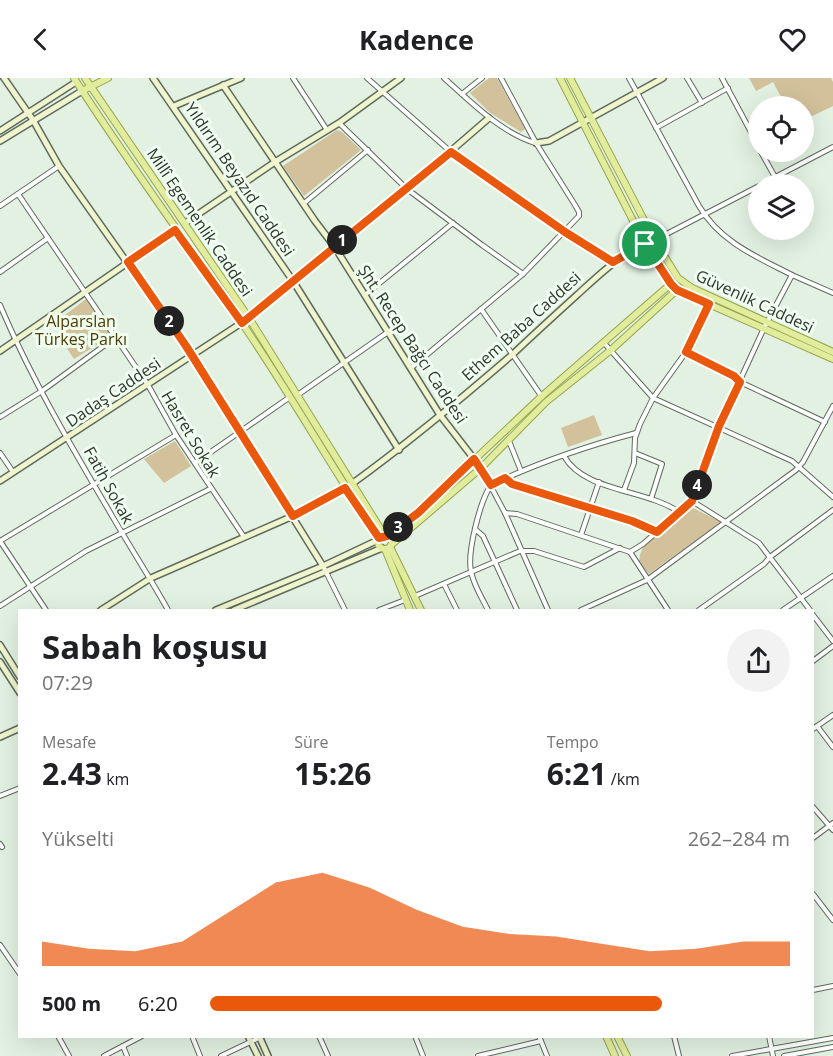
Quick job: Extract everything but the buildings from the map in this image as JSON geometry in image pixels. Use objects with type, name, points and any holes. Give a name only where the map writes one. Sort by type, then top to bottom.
[{"type":"main road","points":[[75,80],[85,78]]},
{"type":"main road","name":"Millî Egemenlik Caddesi","points":[[85,78],[299,394],[353,483],[382,537]]},
{"type":"main road","points":[[82,91],[108,78]]},
{"type":"main road","name":"Güvenlik Caddesi","points":[[560,78],[645,244],[671,284],[677,290],[833,359]]},
{"type":"main road","name":"Güvenlik Caddesi","points":[[570,78],[655,241],[681,280],[833,352]]},
{"type":"main road","name":"Millî Egemenlik Caddesi","points":[[75,80],[175,230],[242,323],[345,488],[382,537]]},
{"type":"main road","points":[[681,280],[671,284],[604,342],[544,399],[474,459],[418,513],[382,537],[379,546],[387,547],[481,468],[544,399],[611,350],[677,290],[681,280]]},
{"type":"main road","points":[[382,537],[391,540],[387,547],[410,609]]},
{"type":"main road","points":[[387,547],[421,609]]},
{"type":"main road","points":[[607,1038],[615,1056]]},
{"type":"main road","points":[[618,1038],[627,1056]]},
{"type":"street","points":[[4,78],[33,120],[59,166],[186,346],[293,516],[323,566],[344,609]]},
{"type":"street","name":"Yıldırım Beyazıd Caddesi","points":[[153,78],[293,281],[399,450]]},
{"type":"street","points":[[174,106],[241,78]]},
{"type":"street","points":[[293,78],[327,130]]},
{"type":"street","points":[[367,78],[451,152],[565,232],[613,262]]},
{"type":"street","points":[[185,224],[275,162],[339,123],[400,78]]},
{"type":"street","points":[[444,78],[489,118],[524,139],[536,143],[549,141],[663,78]]},
{"type":"street","points":[[462,94],[482,78]]},
{"type":"street","points":[[411,368],[524,274],[579,216],[579,212],[536,143],[501,78]]},
{"type":"street","points":[[629,78],[704,214],[715,227],[743,251],[833,293]]},
{"type":"street","points":[[687,78],[702,103]]},
{"type":"street","points":[[723,78],[748,126]]},
{"type":"street","points":[[0,131],[75,80]]},
{"type":"street","name":"Şht. Recep Bağcı Caddesi","points":[[223,85],[334,246],[440,415],[481,468]]},
{"type":"street","points":[[656,128],[728,88]]},
{"type":"street","points":[[0,141],[82,91]]},
{"type":"street","name":"Dadaş Caddesi","points":[[0,481],[249,318],[334,246],[407,189],[489,118]]},
{"type":"street","points":[[339,123],[407,189],[524,274]]},
{"type":"street","points":[[781,174],[833,147]]},
{"type":"street","points":[[303,204],[368,150]]},
{"type":"street","points":[[0,206],[59,166]]},
{"type":"street","points":[[655,241],[748,191]]},
{"type":"street","name":"Hasret Sokak","points":[[18,194],[148,385],[210,489],[244,537]]},
{"type":"street","points":[[365,295],[453,223]]},
{"type":"street","points":[[0,351],[175,230]]},
{"type":"street","points":[[0,272],[48,238]]},
{"type":"street","name":"Ethem Baba Caddesi","points":[[353,483],[399,450],[511,355],[613,262],[655,241]]},
{"type":"street","points":[[630,552],[692,501],[719,426],[764,328],[792,274]]},
{"type":"street","points":[[624,490],[635,453],[636,433],[653,398],[686,352],[709,304]]},
{"type":"street","name":"Fatih Sokak","points":[[0,305],[15,340],[42,391],[167,609]]},
{"type":"street","points":[[481,309],[511,355],[544,399]]},
{"type":"street","points":[[299,394],[388,332]]},
{"type":"street","points":[[0,417],[42,391],[116,337]]},
{"type":"street","points":[[604,342],[653,398],[792,461],[833,497]]},
{"type":"street","points":[[686,352],[734,376],[740,382],[825,422]]},
{"type":"street","points":[[195,463],[290,397]]},
{"type":"street","points":[[582,609],[647,580],[800,467],[833,406]]},
{"type":"street","points":[[488,609],[471,572],[471,548],[475,529],[491,485],[521,471],[636,433]]},
{"type":"street","points":[[45,609],[0,541],[176,435]]},
{"type":"street","points":[[508,440],[521,471]]},
{"type":"street","points":[[0,453],[13,473]]},
{"type":"street","points":[[635,453],[663,464],[651,499]]},
{"type":"street","points":[[564,456],[574,469],[599,482],[668,505],[679,512]]},
{"type":"street","points":[[481,468],[505,513],[548,609]]},
{"type":"street","points":[[505,478],[512,484],[591,508],[657,532]]},
{"type":"street","points":[[581,535],[599,482]]},
{"type":"street","points":[[103,609],[151,578],[293,516],[345,488]]},
{"type":"street","points":[[0,606],[86,551],[210,489]]},
{"type":"street","points":[[692,501],[753,538],[809,609]]},
{"type":"street","points":[[700,609],[764,564],[770,557],[833,510]]},
{"type":"street","points":[[505,513],[517,514],[630,552],[667,609]]},
{"type":"street","points":[[475,529],[483,536],[517,609]]},
{"type":"street","points":[[218,609],[323,566],[382,537]]},
{"type":"street","points":[[236,609],[387,547]]},
{"type":"street","points":[[415,596],[520,551],[534,551],[584,567],[620,548]]},
{"type":"street","points":[[784,609],[833,576]]},
{"type":"street","points":[[444,584],[456,609]]},
{"type":"street","points":[[382,609],[405,600]]},
{"type":"street","points":[[814,616],[833,642]]},
{"type":"street","points":[[0,645],[18,673]]},
{"type":"street","points":[[814,660],[833,646]]},
{"type":"street","points":[[0,662],[18,690]]},
{"type":"street","points":[[833,715],[815,728],[833,747]]},
{"type":"street","points":[[0,737],[18,729]]},
{"type":"street","points":[[0,796],[18,788]]},
{"type":"street","points":[[814,808],[831,824],[833,830]]},
{"type":"street","points":[[814,837],[831,824]]},
{"type":"street","points":[[814,895],[833,920]]},
{"type":"street","points":[[0,945],[18,971]]},
{"type":"street","points":[[814,990],[833,986]]},
{"type":"street","points":[[59,1038],[69,1056]]},
{"type":"street","points":[[104,1056],[138,1038]]},
{"type":"street","points":[[193,1038],[200,1056]]},
{"type":"street","points":[[261,1038],[268,1056]]},
{"type":"street","points":[[320,1038],[328,1056]]},
{"type":"street","points":[[416,1038],[423,1056]]},
{"type":"street","points":[[674,1038],[679,1056]]},
{"type":"street","points":[[769,1038],[773,1056]]},
{"type":"street","points":[[732,1056],[833,1038]]},
{"type":"street","points":[[220,1056],[250,1039],[258,1056]]},
{"type":"street","points":[[478,1056],[540,1039],[548,1056]]},
{"type":"street","points":[[123,1046],[127,1056]]},
{"type":"street","points":[[783,1056],[833,1047]]},
{"type":"green space","points":[[489,78],[497,78],[525,129],[521,132],[489,112],[470,93]]},
{"type":"green space","points":[[749,78],[831,78],[833,106],[814,115],[814,96],[781,96],[773,82],[756,91]]},
{"type":"green space","points":[[337,130],[361,150],[304,196],[283,166]]},
{"type":"green space","name":"Alparslan Türkeş Parkı","points":[[86,299],[112,336],[74,359],[59,336],[61,318]]},
{"type":"green space","points":[[594,415],[602,435],[568,447],[561,428]]},
{"type":"green space","points":[[175,441],[191,466],[164,483],[144,459]]},
{"type":"green space","points":[[693,508],[721,522],[649,574],[639,562],[643,547],[688,509]]},
{"type":"route","points":[[451,152],[565,232],[613,262],[645,244],[677,290],[709,304],[686,352],[734,376],[740,382],[719,426],[692,501],[657,532],[632,521],[512,484],[505,478],[491,485],[474,459],[418,513],[387,536],[379,538],[345,488],[293,516],[186,346],[128,262],[175,230],[242,323],[451,152]]}]
